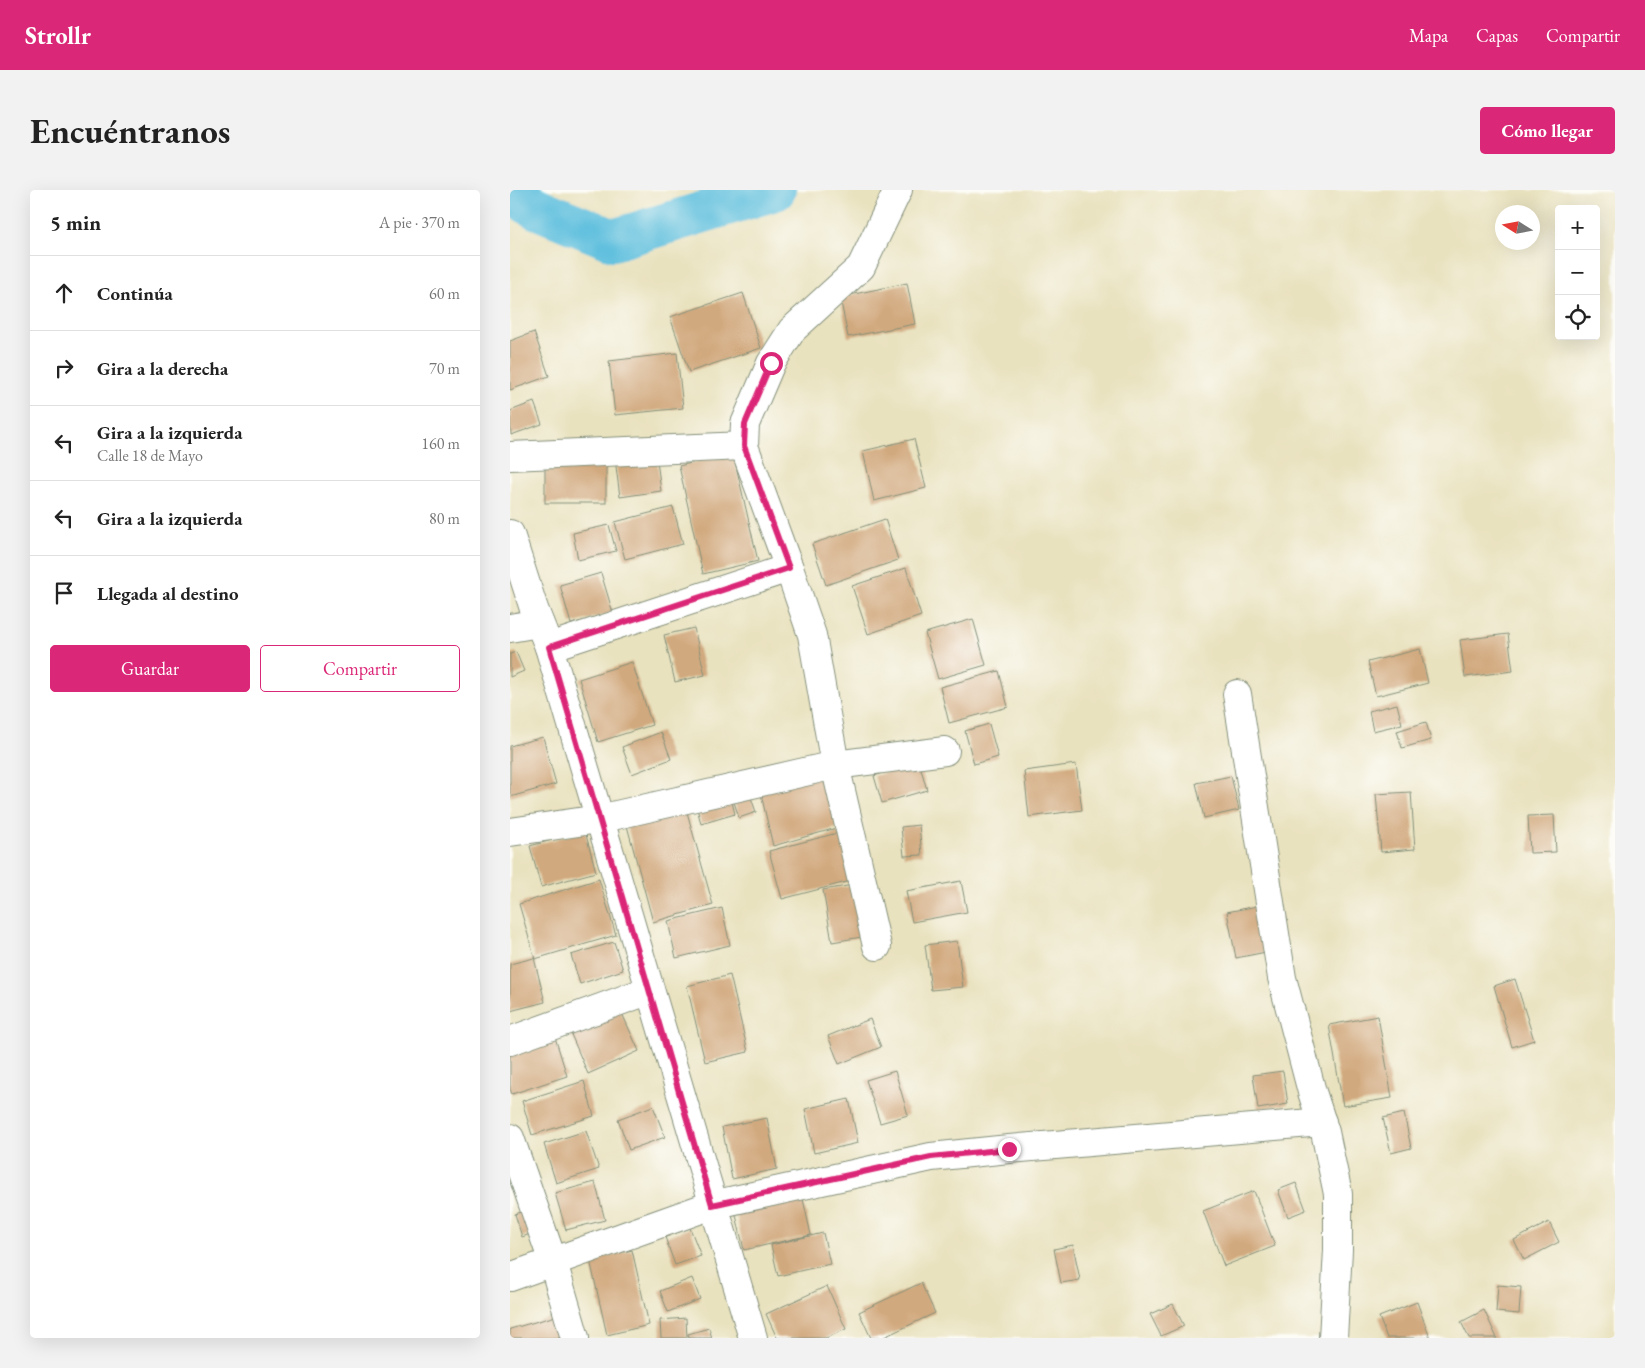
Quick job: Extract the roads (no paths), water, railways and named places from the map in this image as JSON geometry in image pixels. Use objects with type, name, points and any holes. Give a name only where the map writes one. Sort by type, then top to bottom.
[{"type":"street","points":[[877,946],[835,765],[812,635],[744,446],[745,424],[771,363],[792,330],[861,267],[898,190]]},
{"type":"street","points":[[510,456],[744,446]]},
{"type":"street","points":[[510,534],[544,635],[600,819],[712,1205],[753,1338]]},
{"type":"street","points":[[510,628],[544,635],[789,568]]},
{"type":"street","points":[[1237,694],[1282,978],[1312,1092],[1322,1122],[1338,1194],[1338,1250],[1333,1338]]},
{"type":"street","points":[[510,832],[600,819],[835,765],[944,751]]},
{"type":"street","points":[[510,1041],[650,990]]},
{"type":"street","points":[[510,1277],[712,1205],[931,1157],[1322,1122]]},
{"type":"street","points":[[510,1138],[553,1262],[575,1338]]},
{"type":"waterway","points":[[510,193],[536,208],[613,240],[775,190]]}]
